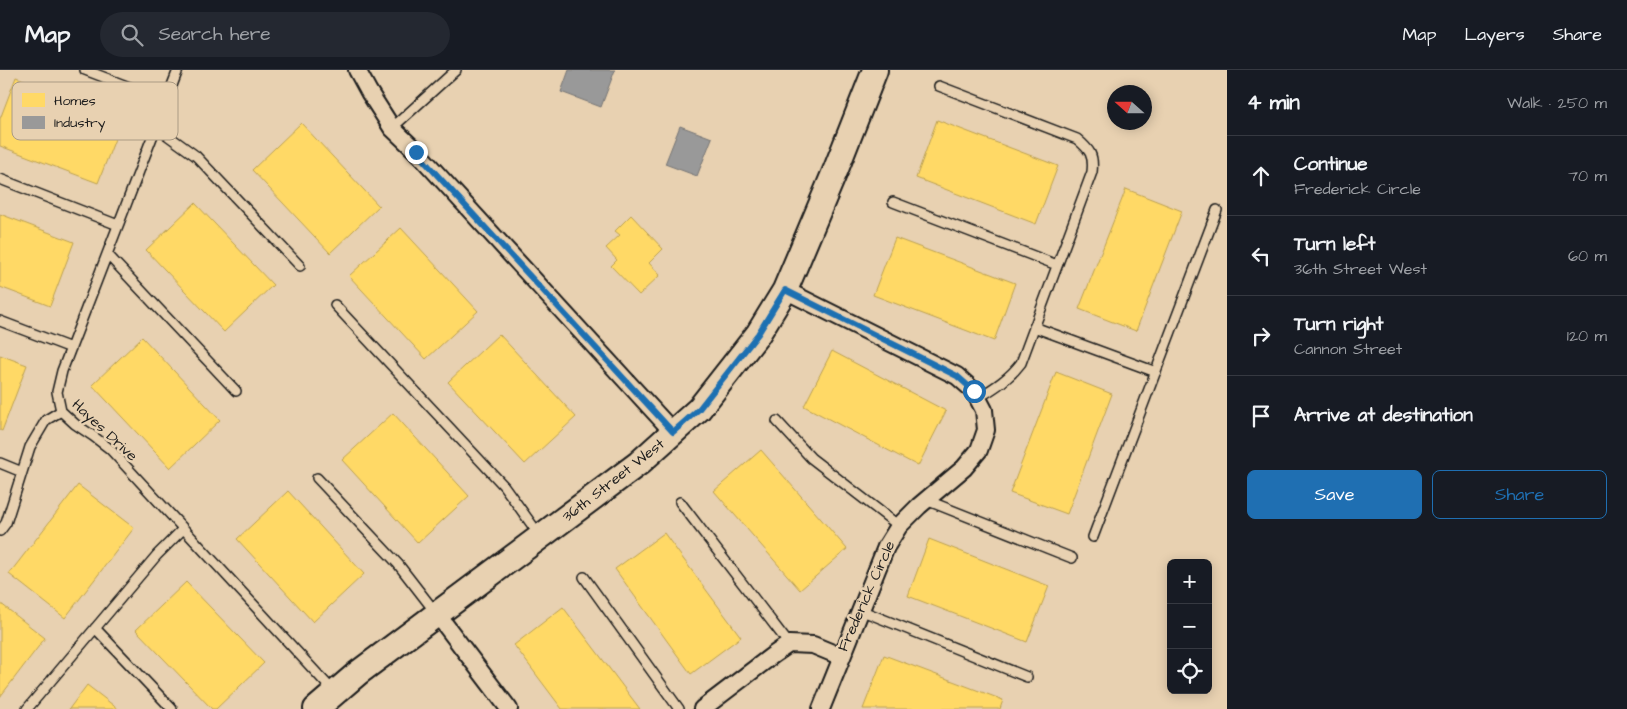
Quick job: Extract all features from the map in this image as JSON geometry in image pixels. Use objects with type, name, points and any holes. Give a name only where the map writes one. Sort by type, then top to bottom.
[{"type":"street","points":[[357,70],[368,92],[392,128],[673,432]]},
{"type":"street","name":"36th Street West","points":[[316,709],[358,673],[639,463],[699,409],[758,334],[785,290],[875,70]]},
{"type":"street","name":"Frederick Circle","points":[[785,290],[957,376],[974,391],[978,398],[984,410],[986,430],[979,450],[964,468],[899,526],[886,547],[842,657],[813,645],[790,644]]},
{"type":"street","points":[[437,614],[503,705]]},
{"type":"street","points":[[702,709],[790,644]]},
{"type":"street","points":[[821,709],[842,657]]},
{"type":"lane","points":[[84,70],[116,82]]},
{"type":"lane","name":"Hayes Drive","points":[[173,82],[178,70]]},
{"type":"lane","points":[[392,128],[456,70]]},
{"type":"lane","points":[[939,86],[1077,139],[1087,147],[1093,159],[1092,172],[1021,363],[1003,382],[978,398]]},
{"type":"lane","name":"Hayes Drive","points":[[151,140],[62,371],[57,392],[61,411],[75,424],[110,449],[335,693]]},
{"type":"lane","points":[[174,140],[196,156],[300,266]]},
{"type":"lane","points":[[0,179],[118,224]]},
{"type":"lane","points":[[893,202],[1057,265]]},
{"type":"lane","points":[[1093,537],[1217,210]]},
{"type":"lane","points":[[107,254],[236,391]]},
{"type":"lane","points":[[334,305],[504,486],[540,536]]},
{"type":"lane","points":[[0,321],[71,348]]},
{"type":"lane","points":[[1034,327],[1156,372]]},
{"type":"lane","points":[[0,531],[6,523],[30,447],[46,420],[61,411]]},
{"type":"lane","points":[[777,421],[811,458],[899,526]]},
{"type":"lane","points":[[0,464],[22,472]]},
{"type":"lane","points":[[318,478],[398,564],[437,614]]},
{"type":"lane","points":[[926,500],[1072,558]]},
{"type":"lane","points":[[680,502],[790,644]]},
{"type":"lane","points":[[28,709],[157,555],[183,529]]},
{"type":"lane","points":[[584,577],[679,709]]},
{"type":"lane","points":[[860,610],[1027,677]]},
{"type":"lane","points":[[95,628],[172,709]]},
{"type":"building: Homes","points":[[16,77],[29,82],[14,82]]},
{"type":"building: Homes","points":[[12,88],[12,140],[115,140],[98,183],[0,146],[0,119]]},
{"type":"building: Homes","points":[[937,120],[1058,166],[1036,224],[916,178]]},
{"type":"building: Homes","points":[[301,123],[379,206],[330,253],[252,170]]},
{"type":"building: Homes","points":[[1126,189],[1182,211],[1136,331],[1079,309]]},
{"type":"building: Homes","points":[[195,203],[273,285],[224,332],[146,250]]},
{"type":"building: Homes","points":[[0,214],[74,242],[50,306],[0,287]]},
{"type":"building: Homes","points":[[631,215],[663,249],[649,263],[660,275],[639,295],[611,266],[617,260],[606,248],[620,235],[615,231]]},
{"type":"building: Homes","points":[[401,228],[478,311],[426,359],[349,276]]},
{"type":"building: Homes","points":[[895,238],[1015,283],[994,341],[873,295]]},
{"type":"building: Homes","points":[[499,334],[576,417],[525,464],[448,382]]},
{"type":"building: Homes","points":[[142,337],[220,420],[170,468],[92,385]]},
{"type":"building: Homes","points":[[832,351],[946,411],[918,466],[804,406]]},
{"type":"building: Homes","points":[[0,355],[27,365],[2,431],[0,430]]},
{"type":"building: Homes","points":[[1056,372],[1112,394],[1067,514],[1010,493]]},
{"type":"building: Homes","points":[[393,413],[469,496],[418,543],[342,460]]},
{"type":"building: Homes","points":[[761,450],[847,549],[800,590],[714,491]]},
{"type":"building: Homes","points":[[78,485],[134,528],[65,618],[9,574]]},
{"type":"building: Homes","points":[[288,491],[364,574],[313,622],[237,539]]},
{"type":"building: Homes","points":[[664,533],[741,637],[691,674],[615,569]]},
{"type":"building: Homes","points":[[929,539],[1049,586],[1027,642],[908,596]]},
{"type":"building: Homes","points":[[186,582],[264,663],[216,709],[212,709],[136,630]]},
{"type":"building: Homes","points":[[0,603],[45,638],[0,697]]},
{"type":"building: Homes","points":[[563,607],[640,709],[562,709],[514,645]]},
{"type":"building: Homes","points":[[884,655],[1003,700],[1000,709],[863,709]]},
{"type":"building: Homes","points":[[87,685],[118,709],[69,709]]},
{"type":"building: Industry","points":[[569,70],[615,70],[601,107],[561,92]]},
{"type":"building: Industry","points":[[680,126],[712,138],[697,176],[665,164]]},
{"type":"route","points":[[416,152],[673,432],[699,409],[758,334],[785,290],[957,376],[974,391]]}]
